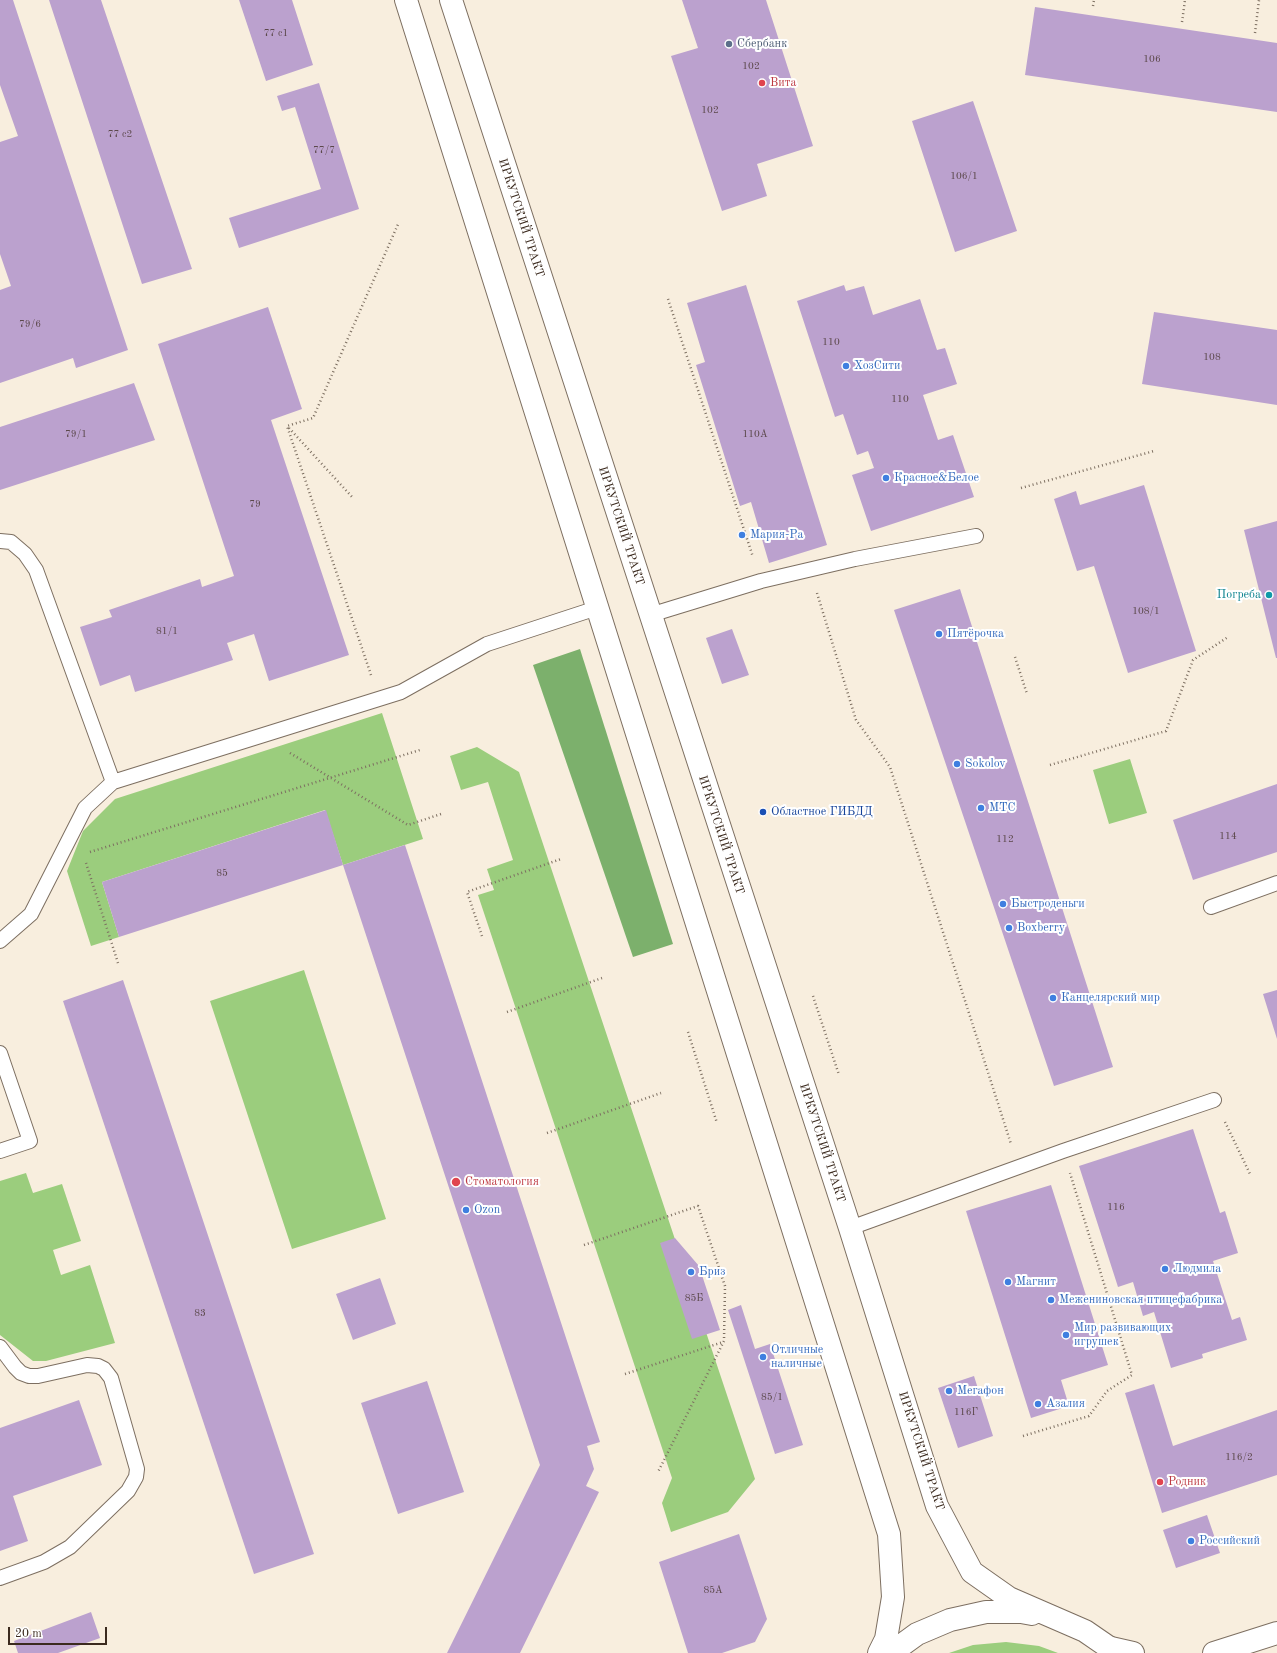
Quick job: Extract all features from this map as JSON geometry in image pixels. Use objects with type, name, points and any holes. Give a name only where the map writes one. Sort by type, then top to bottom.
[{"type":"main road","points":[[406,0],[889,1534],[893,1597],[886,1639],[879,1653]]},
{"type":"main road","name":"ИРКУТСКИЙ ТРАКТ","points":[[451,0],[850,1228],[937,1506],[972,1572],[1009,1598],[1056,1620],[1085,1631],[1114,1650]]},
{"type":"main road","name":"ИРКУТСКИЙ ТРАКТ","points":[[891,1653],[917,1634],[950,1620],[986,1612],[1021,1612],[1056,1620]]},
{"type":"main road","points":[[1214,1653],[1277,1633]]},
{"type":"main road","points":[[1114,1650],[1133,1653]]},
{"type":"lane","points":[[650,615],[761,581],[855,559],[976,536]]},
{"type":"lane","points":[[0,541],[11,542],[25,554],[36,570],[113,782]]},
{"type":"lane","points":[[0,941],[31,914],[85,808],[113,782],[401,692],[487,644],[597,608]]},
{"type":"lane","points":[[1211,906],[1277,883]]},
{"type":"lane","points":[[0,1053],[30,1141],[0,1151]]},
{"type":"lane","points":[[850,1228],[1063,1151],[1214,1100]]},
{"type":"lane","points":[[0,1348],[15,1367],[22,1373],[29,1376],[38,1376],[87,1365],[98,1366],[104,1369],[110,1378],[137,1469],[133,1485],[128,1491],[70,1547],[44,1562],[0,1578]]},
{"type":"path","points":[[1093,6],[1094,0]]},
{"type":"path","points":[[1182,22],[1185,0]]},
{"type":"path","points":[[1255,33],[1259,0]]},
{"type":"path","points":[[287,426],[312,418],[399,222]]},
{"type":"path","points":[[668,299],[761,581]]},
{"type":"path","points":[[287,426],[353,498]]},
{"type":"path","points":[[287,426],[379,698]]},
{"type":"path","points":[[1021,488],[1154,451]]},
{"type":"path","points":[[809,570],[856,720],[890,767],[1018,1167]]},
{"type":"path","points":[[1050,765],[1166,731],[1193,660],[1228,637]]},
{"type":"path","points":[[1015,657],[1027,694]]},
{"type":"path","points":[[262,735],[330,778],[408,824],[441,814]]},
{"type":"path","points":[[83,854],[420,750]]},
{"type":"path","points":[[482,936],[467,892],[561,859]]},
{"type":"path","points":[[85,861],[118,963]]},
{"type":"path","points":[[507,1012],[602,978]]},
{"type":"path","points":[[813,996],[839,1075]]},
{"type":"path","points":[[688,1032],[717,1123]]},
{"type":"path","points":[[547,1133],[662,1093]]},
{"type":"path","points":[[1214,1100],[1250,1176]]},
{"type":"path","points":[[1023,1436],[1089,1416],[1107,1391],[1132,1375],[1063,1151]]},
{"type":"path","points":[[584,1245],[698,1206],[725,1286],[724,1341],[658,1472]]},
{"type":"path","points":[[625,1374],[724,1341]]},
{"type":"green space","points":[[580,649],[673,944],[633,957],[533,665]]},
{"type":"green space","points":[[382,713],[423,839],[343,865],[325,810],[102,882],[119,937],[91,946],[67,871],[83,831],[115,799]]},
{"type":"green space","points":[[477,747],[519,772],[755,1479],[728,1512],[671,1532],[662,1503],[672,1478],[478,895],[494,890],[487,869],[513,860],[488,782],[461,790],[450,756]]},
{"type":"green space","points":[[1130,759],[1147,813],[1109,824],[1093,770]]},
{"type":"green space","points":[[304,970],[386,1219],[292,1249],[210,1001]]},
{"type":"green space","points":[[26,1173],[33,1193],[62,1184],[81,1241],[53,1250],[61,1275],[90,1265],[115,1343],[46,1361],[33,1361],[0,1335],[0,1181]]},
{"type":"green space","points":[[1006,1642],[1039,1646],[1058,1653],[949,1653],[973,1645]]},
{"type":"building","points":[[0,0],[13,0],[128,350],[76,368],[73,358],[0,383],[0,290],[11,286],[0,254],[0,142],[18,136],[0,85]]},
{"type":"building","points":[[49,0],[101,0],[192,269],[142,284]]},
{"type":"building","points":[[239,0],[292,0],[313,65],[266,81]]},
{"type":"building","points":[[682,0],[766,0],[813,146],[757,164],[767,196],[722,211],[671,56],[698,48]]},
{"type":"building","points":[[1035,7],[1277,43],[1277,112],[1025,75]]},
{"type":"building","points":[[319,83],[359,209],[239,248],[229,218],[321,189],[295,107],[282,111],[277,96]]},
{"type":"building","points":[[973,101],[1017,231],[955,252],[912,121]]},
{"type":"building","points":[[746,285],[827,545],[769,563],[751,502],[740,506],[696,365],[705,362],[687,303]]},
{"type":"building","points":[[844,285],[846,291],[864,286],[873,315],[920,299],[937,350],[945,348],[957,384],[923,395],[938,440],[953,435],[974,497],[871,531],[852,475],[874,468],[868,451],[857,455],[843,414],[835,417],[797,301]]},
{"type":"building","points":[[268,307],[302,409],[271,420],[349,655],[269,681],[254,634],[227,643],[233,660],[135,692],[130,675],[100,686],[80,627],[112,617],[109,610],[200,579],[202,587],[234,576],[158,344]]},
{"type":"building","points":[[1154,312],[1277,330],[1277,405],[1142,384]]},
{"type":"building","points":[[134,383],[155,440],[0,490],[0,427]]},
{"type":"building","points":[[1144,485],[1196,651],[1128,673],[1094,566],[1077,571],[1054,499],[1076,491],[1080,505]]},
{"type":"building","name":"Погреба","points":[[1277,521],[1277,658],[1276,658],[1244,530]]},
{"type":"building","points":[[960,589],[1113,1067],[1054,1086],[894,610]]},
{"type":"building","points":[[732,629],[749,675],[722,684],[706,638]]},
{"type":"building","points":[[1277,784],[1277,852],[1193,880],[1173,820]]},
{"type":"building","points":[[326,810],[343,865],[119,937],[102,882]]},
{"type":"building","points":[[405,845],[600,1442],[587,1446],[594,1469],[586,1486],[599,1492],[520,1653],[447,1653],[540,1465],[343,865]]},
{"type":"building","points":[[123,980],[314,1554],[254,1574],[63,1001]]},
{"type":"building","points":[[1277,990],[1277,1039],[1263,994]]},
{"type":"building","points":[[1193,1129],[1220,1213],[1225,1211],[1238,1253],[1213,1261],[1232,1320],[1240,1317],[1247,1340],[1202,1354],[1203,1358],[1171,1368],[1154,1312],[1143,1316],[1133,1282],[1118,1287],[1079,1166]]},
{"type":"building","points":[[1051,1185],[1108,1365],[1061,1380],[1069,1406],[1031,1418],[966,1211]]},
{"type":"building","points":[[675,1238],[699,1266],[720,1330],[692,1339],[660,1243]]},
{"type":"building","points":[[380,1278],[396,1324],[353,1340],[336,1294]]},
{"type":"building","points":[[741,1305],[755,1349],[770,1344],[803,1445],[775,1454],[728,1310]]},
{"type":"building","points":[[974,1376],[993,1436],[958,1448],[938,1388]]},
{"type":"building","points":[[427,1381],[464,1492],[398,1514],[361,1403]]},
{"type":"building","points":[[1154,1384],[1173,1446],[1277,1410],[1277,1475],[1162,1513],[1125,1393]]},
{"type":"building","points":[[79,1400],[102,1465],[13,1496],[28,1541],[0,1551],[0,1428]]},
{"type":"building","name":"Российский","points":[[1207,1515],[1220,1553],[1176,1568],[1163,1530]]},
{"type":"building","points":[[739,1534],[767,1619],[755,1642],[722,1653],[688,1653],[659,1562]]},
{"type":"building","points":[[91,1612],[100,1638],[58,1653],[18,1653],[14,1641]]},
{"type":"place","name":"Сбербанк","points":[[729,44]]},
{"type":"place","name":"Вита","points":[[762,83]]},
{"type":"place","name":"ХозСити","points":[[846,366]]},
{"type":"place","name":"Красное&Белое","points":[[886,478]]},
{"type":"place","name":"Мария-Ра","points":[[742,535]]},
{"type":"place","name":"Погреба","points":[[1269,595]]},
{"type":"place","name":"Пятёрочка","points":[[939,634]]},
{"type":"place","name":"Sokolov","points":[[957,764]]},
{"type":"place","name":"МТС","points":[[981,808]]},
{"type":"place","name":"Областное ГИБДД","points":[[763,812]]},
{"type":"place","name":"Быстроденьги","points":[[1003,904]]},
{"type":"place","name":"Boxberry","points":[[1009,928]]},
{"type":"place","name":"Канцелярский мир","points":[[1053,998]]},
{"type":"place","name":"Стоматология","points":[[456,1182]]},
{"type":"place","name":"Ozon","points":[[466,1210]]},
{"type":"place","name":"Людмила","points":[[1165,1269]]},
{"type":"place","name":"Бриз","points":[[691,1272]]},
{"type":"place","name":"Магнит","points":[[1008,1282]]},
{"type":"place","name":"Межениновская птицефабрика","points":[[1051,1300]]},
{"type":"place","name":"Мир развивающих игрушек","points":[[1066,1335]]},
{"type":"place","name":"Отличные наличные","points":[[763,1357]]},
{"type":"place","name":"Мегафон","points":[[949,1391]]},
{"type":"place","name":"Азалия","points":[[1038,1404]]},
{"type":"place","name":"Родник","points":[[1160,1482]]},
{"type":"place","name":"Российский","points":[[1191,1541]]}]
